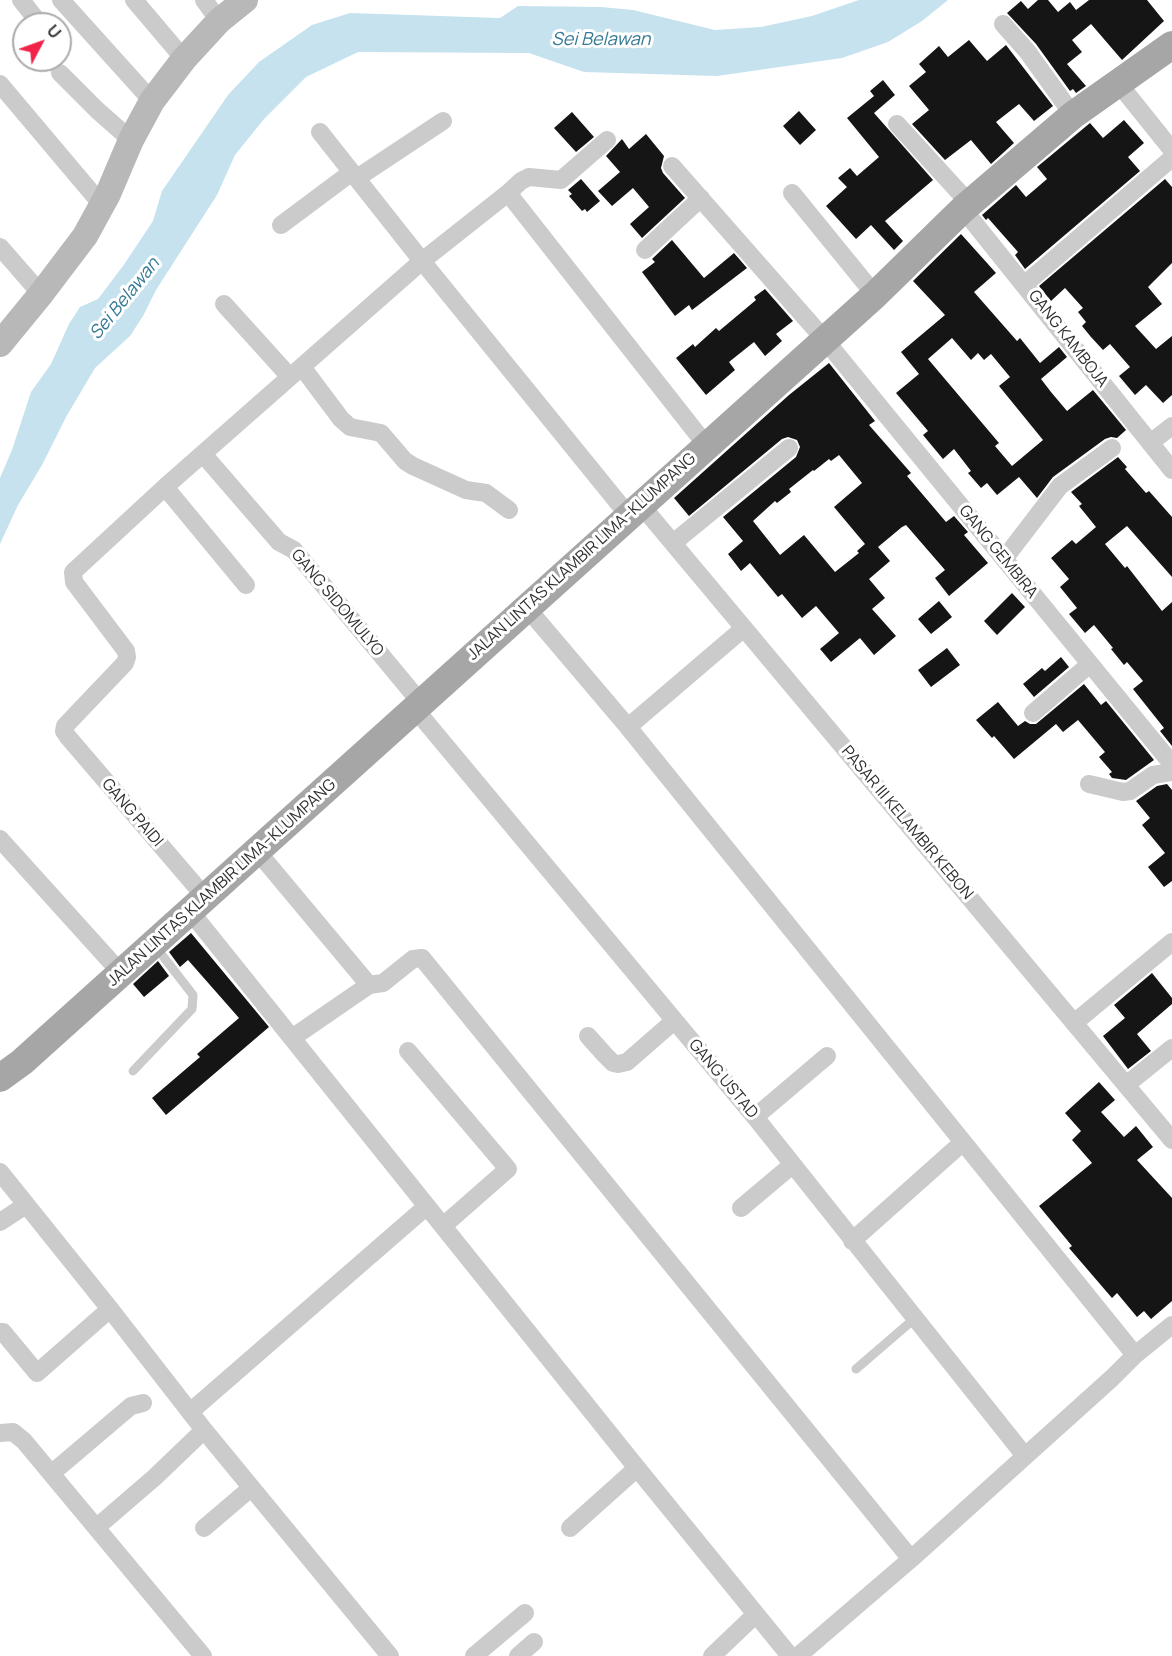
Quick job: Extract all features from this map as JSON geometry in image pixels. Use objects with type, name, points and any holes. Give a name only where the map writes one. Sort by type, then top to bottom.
[{"type":"main road","name":"JALAN LINTAS KLAMBIR LIMA–KLUMPANG","points":[[0,1078],[22,1062],[875,295],[966,206],[1073,115],[1172,45]]},
{"type":"street","points":[[21,0],[30,12]]},
{"type":"street","points":[[61,0],[152,100]]},
{"type":"street","points":[[134,0],[184,59]]},
{"type":"street","points":[[204,0],[219,21]]},
{"type":"street","points":[[0,344],[85,236],[152,100],[184,59],[219,21],[245,0]]},
{"type":"street","points":[[1003,24],[1027,51],[1073,115]]},
{"type":"street","points":[[60,74],[131,140]]},
{"type":"street","points":[[0,84],[102,205]]},
{"type":"street","points":[[1119,84],[1172,150]]},
{"type":"street","points":[[280,225],[354,175],[443,121]]},
{"type":"street","name":"GANG KAMBOJA","points":[[897,124],[966,206],[1172,470]]},
{"type":"street","points":[[320,132],[422,261],[635,511]]},
{"type":"street","points":[[246,585],[165,487],[422,261],[521,181],[529,177],[561,180],[607,140]]},
{"type":"street","points":[[1025,284],[1172,158]]},
{"type":"street","name":"GANG GEMBIRA","points":[[672,166],[825,340],[1172,764]]},
{"type":"street","points":[[508,193],[706,445]]},
{"type":"street","points":[[792,193],[875,295]]},
{"type":"street","points":[[645,250],[701,198]]},
{"type":"street","points":[[0,247],[41,294]]},
{"type":"street","points":[[224,304],[296,372],[350,428],[381,433],[405,461],[413,466],[466,490],[486,493],[509,510]]},
{"type":"street","points":[[1150,443],[1172,426]]},
{"type":"street","points":[[673,543],[789,448]]},
{"type":"street","points":[[1004,559],[1060,486],[1112,448]]},
{"type":"street","name":"GANG SIDOMULYO","points":[[203,454],[279,542],[291,547],[300,556],[418,706]]},
{"type":"street","name":"GANG PAIDI","points":[[165,487],[73,572],[74,582],[126,651],[127,657],[125,663],[65,726],[64,730],[68,738],[197,904],[292,1038],[790,1656]]},
{"type":"street","name":"PASAR III KELAMBIR KEBON","points":[[635,511],[673,543],[1172,1140]]},
{"type":"street","points":[[527,608],[628,727],[1135,1355]]},
{"type":"street","points":[[628,727],[744,628]]},
{"type":"street","points":[[1033,713],[1090,664]]},
{"type":"street","name":"GANG USTAD","points":[[418,706],[755,1117],[1025,1456]]},
{"type":"street","points":[[1089,784],[1123,792],[1131,791],[1153,775],[1172,772]]},
{"type":"street","points":[[0,840],[121,973]]},
{"type":"street","points":[[257,851],[369,985]]},
{"type":"street","points":[[1074,1023],[1172,942]]},
{"type":"street","points":[[292,1038],[369,985],[383,983],[413,959],[422,958],[911,1559]]},
{"type":"street","points":[[588,1036],[613,1063],[618,1064],[627,1062],[674,1021]]},
{"type":"street","points":[[1126,1085],[1172,1048]]},
{"type":"street","points":[[408,1051],[507,1167],[506,1171],[442,1226]]},
{"type":"street","points":[[755,1117],[827,1056]]},
{"type":"street","points":[[852,1241],[962,1143]]},
{"type":"street","points":[[741,1208],[792,1165]]},
{"type":"street","points":[[0,1172],[204,1430],[390,1656]]},
{"type":"street","points":[[0,1222],[26,1205]]},
{"type":"street","points":[[190,1412],[427,1206]]},
{"type":"street","points":[[0,1332],[3,1332],[37,1372],[110,1309]]},
{"type":"street","points":[[798,1656],[911,1559],[1135,1355],[1172,1325]]},
{"type":"street","points":[[52,1473],[131,1406],[143,1403]]},
{"type":"street","points":[[97,1527],[155,1478],[204,1430]]},
{"type":"street","points":[[0,1433],[13,1432],[19,1436],[203,1656]]},
{"type":"street","points":[[570,1528],[637,1468]]},
{"type":"street","points":[[204,1528],[251,1488]]},
{"type":"street","points":[[474,1656],[525,1613]]},
{"type":"street","points":[[712,1656],[756,1614]]},
{"type":"street","points":[[518,1656],[534,1642]]},
{"type":"lane","points":[[133,1071],[192,1008],[193,995],[153,944]]},
{"type":"lane","points":[[856,1369],[914,1319]]},
{"type":"water","name":"Sei Belawan","points":[[859,0],[948,0],[922,21],[888,42],[842,58],[717,76],[584,72],[529,53],[358,52],[306,77],[264,119],[235,155],[217,195],[156,290],[130,336],[95,368],[18,505],[0,544],[0,478],[31,392],[51,364],[69,324],[80,307],[98,299],[123,266],[153,221],[162,191],[228,95],[259,62],[312,25],[350,13],[500,18],[518,6],[601,7],[633,10],[715,30],[761,27],[812,16]]},
{"type":"building","points":[[1038,0],[1048,0],[1058,12],[1070,2],[1076,10],[1089,0],[1147,0],[1164,21],[1122,60],[1091,24],[1072,40],[1082,52],[1067,64],[1086,86],[1076,93],[1073,89],[1070,91],[1036,44],[1007,13],[1021,1],[1028,9]]},
{"type":"building","points":[[969,40],[987,61],[1006,45],[1053,106],[1034,121],[1019,104],[996,122],[1014,143],[991,164],[971,140],[945,160],[912,124],[929,110],[909,86],[926,72],[919,64],[939,46],[948,57]]},
{"type":"building","points":[[883,80],[895,95],[874,113],[933,180],[885,221],[903,241],[894,250],[871,225],[856,239],[826,206],[847,187],[838,178],[850,168],[857,176],[879,157],[847,118],[874,96],[870,91]]},
{"type":"building","points":[[799,111],[816,130],[800,145],[783,126]]},
{"type":"building","points":[[572,112],[594,137],[576,152],[554,128]]},
{"type":"building","points":[[1124,120],[1144,143],[1128,157],[1140,171],[1025,269],[1015,255],[1018,252],[988,218],[986,220],[982,215],[1016,185],[1026,197],[1047,179],[1037,167],[1090,123],[1103,138]]},
{"type":"building","points":[[646,134],[664,156],[661,168],[663,173],[685,198],[642,238],[630,224],[649,207],[633,188],[612,206],[598,191],[620,172],[606,156],[622,139],[629,149]]},
{"type":"building","points":[[581,179],[600,201],[587,212],[585,209],[582,211],[569,196],[572,194],[568,190]]},
{"type":"building","points":[[1165,179],[1172,187],[1172,263],[1148,287],[1162,304],[1135,326],[1156,349],[1172,336],[1172,395],[1163,403],[1146,385],[1135,395],[1119,376],[1130,367],[1110,344],[1103,350],[1091,337],[1082,326],[1086,322],[1078,312],[1083,308],[1065,288],[1051,301],[1039,286]]},
{"type":"building","points":[[961,234],[996,273],[974,292],[1017,341],[1020,338],[1040,363],[1059,347],[1067,357],[1041,379],[1051,392],[1067,411],[1093,390],[1126,430],[1117,438],[1105,439],[1053,477],[1037,498],[1019,477],[997,495],[987,483],[981,488],[968,473],[971,471],[954,449],[943,459],[923,435],[928,431],[896,393],[919,374],[901,352],[945,315],[913,281]],"holes":[[[952,338],[971,360],[978,353],[984,360],[991,354],[1010,377],[999,386],[1043,440],[1012,466],[995,446],[999,443],[928,359]]]},
{"type":"building","points":[[672,240],[704,278],[734,253],[747,268],[692,310],[689,305],[675,316],[642,272],[655,262],[652,259]]},
{"type":"building","points":[[765,289],[793,321],[776,334],[782,341],[765,356],[754,342],[729,362],[735,370],[706,395],[676,358],[693,344],[695,347],[716,328],[719,331],[756,300],[754,297]]},
{"type":"building","points":[[829,363],[875,421],[869,425],[911,473],[907,476],[946,522],[954,516],[968,532],[964,535],[988,563],[949,596],[935,578],[945,570],[906,525],[902,527],[878,547],[890,561],[869,579],[885,598],[872,609],[896,636],[874,655],[860,638],[831,662],[820,649],[839,633],[816,606],[802,618],[782,594],[778,597],[750,563],[741,571],[728,554],[743,541],[723,517],[796,457],[800,447],[797,440],[788,437],[782,439],[689,516],[674,498],[789,395]],"holes":[[[839,455],[862,483],[834,507],[865,544],[857,551],[859,553],[835,572],[804,535],[780,555],[753,521],[775,501],[777,503],[791,492],[789,489],[813,470]]]},
{"type":"building","points":[[1118,457],[1127,467],[1125,469],[1146,493],[1149,491],[1172,517],[1172,577],[1127,526],[1105,544],[1125,568],[1127,566],[1162,611],[1172,602],[1172,746],[1160,731],[1164,728],[1133,689],[1143,681],[1127,662],[1124,665],[1094,625],[1085,633],[1069,614],[1077,608],[1060,587],[1069,579],[1051,558],[1072,540],[1076,544],[1096,527],[1079,506],[1082,504],[1071,492]]},
{"type":"building","points":[[1012,593],[1025,607],[997,635],[984,621]]},
{"type":"building","points":[[939,601],[952,617],[931,634],[918,619]]},
{"type":"building","points":[[947,648],[960,665],[931,687],[918,670]]},
{"type":"building","points":[[1061,657],[1069,667],[1034,697],[1023,684],[1042,668],[1045,671]]},
{"type":"building","points":[[1084,684],[1101,705],[1106,701],[1154,760],[1126,780],[1112,778],[1109,774],[1112,772],[1099,757],[1105,752],[1078,720],[1063,732],[1056,724],[1014,759],[976,720],[998,702],[1018,726],[1025,721],[1036,724]]},
{"type":"building","points":[[1167,784],[1172,790],[1172,881],[1164,887],[1148,867],[1165,853],[1142,825],[1150,818],[1136,801],[1157,786]]},
{"type":"building","points":[[191,933],[269,1027],[166,1115],[152,1098],[200,1057],[197,1054],[239,1018],[188,960],[180,967],[169,952]]},
{"type":"building","points":[[158,961],[169,976],[144,997],[133,984]]},
{"type":"building","points":[[1152,973],[1172,998],[1172,1004],[1137,1034],[1151,1051],[1128,1069],[1103,1036],[1125,1018],[1114,1005]]},
{"type":"building","points":[[1099,1082],[1115,1100],[1101,1112],[1124,1137],[1136,1126],[1153,1147],[1137,1160],[1172,1198],[1172,1301],[1151,1319],[1144,1311],[1137,1317],[1117,1293],[1112,1298],[1069,1248],[1072,1246],[1039,1206],[1092,1163],[1072,1140],[1081,1131],[1065,1113]]}]
